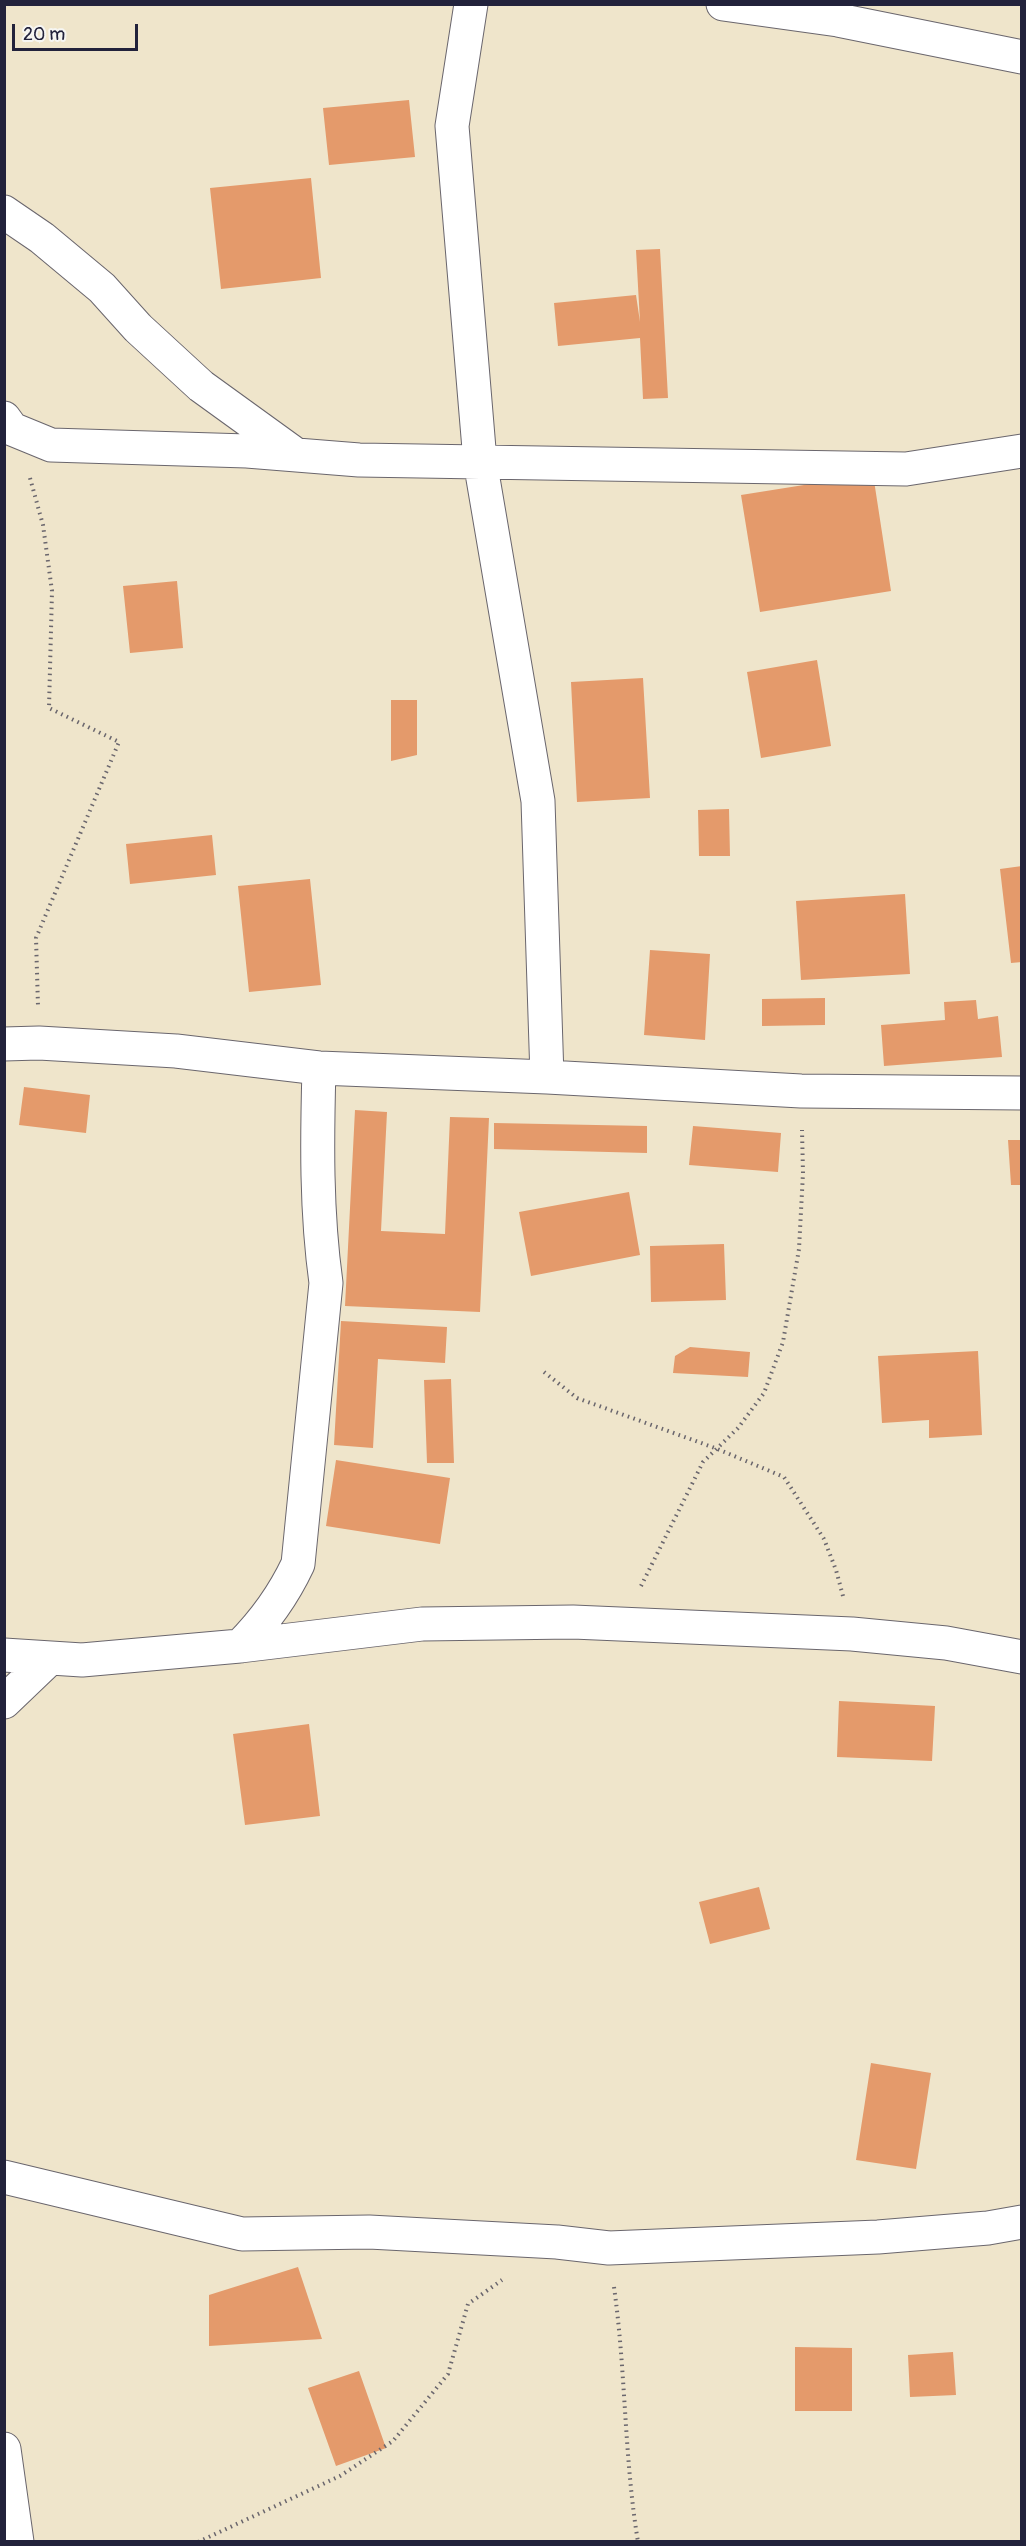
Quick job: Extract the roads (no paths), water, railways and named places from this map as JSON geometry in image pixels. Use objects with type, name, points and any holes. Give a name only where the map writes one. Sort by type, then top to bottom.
[{"type":"street","points":[[471,4],[452,126],[480,461],[538,801],[547,1077]]},
{"type":"street","points":[[723,4],[838,20],[1022,57]]},
{"type":"street","points":[[4,212],[42,238],[102,288],[138,328],[201,386],[296,455]]},
{"type":"street","points":[[4,418],[25,446],[247,451],[359,460],[906,469],[1022,451]]},
{"type":"street","points":[[4,1044],[39,1043],[176,1051],[320,1068],[547,1077],[801,1091],[1022,1093]]},
{"type":"street","points":[[240,1646],[263,1624],[282,1596],[298,1564],[326,1283],[320,1237],[317,1163],[320,1068]]},
{"type":"street","points":[[4,1655],[82,1660],[240,1646],[422,1624],[573,1622],[624,1626],[852,1634],[946,1643],[1022,1657]]},
{"type":"street","points":[[4,1702],[50,1658]]},
{"type":"street","points":[[4,2177],[242,2234],[369,2232],[556,2242],[609,2248],[878,2237],[988,2228],[1022,2222]]},
{"type":"street","points":[[4,2449],[17,2541]]}]
